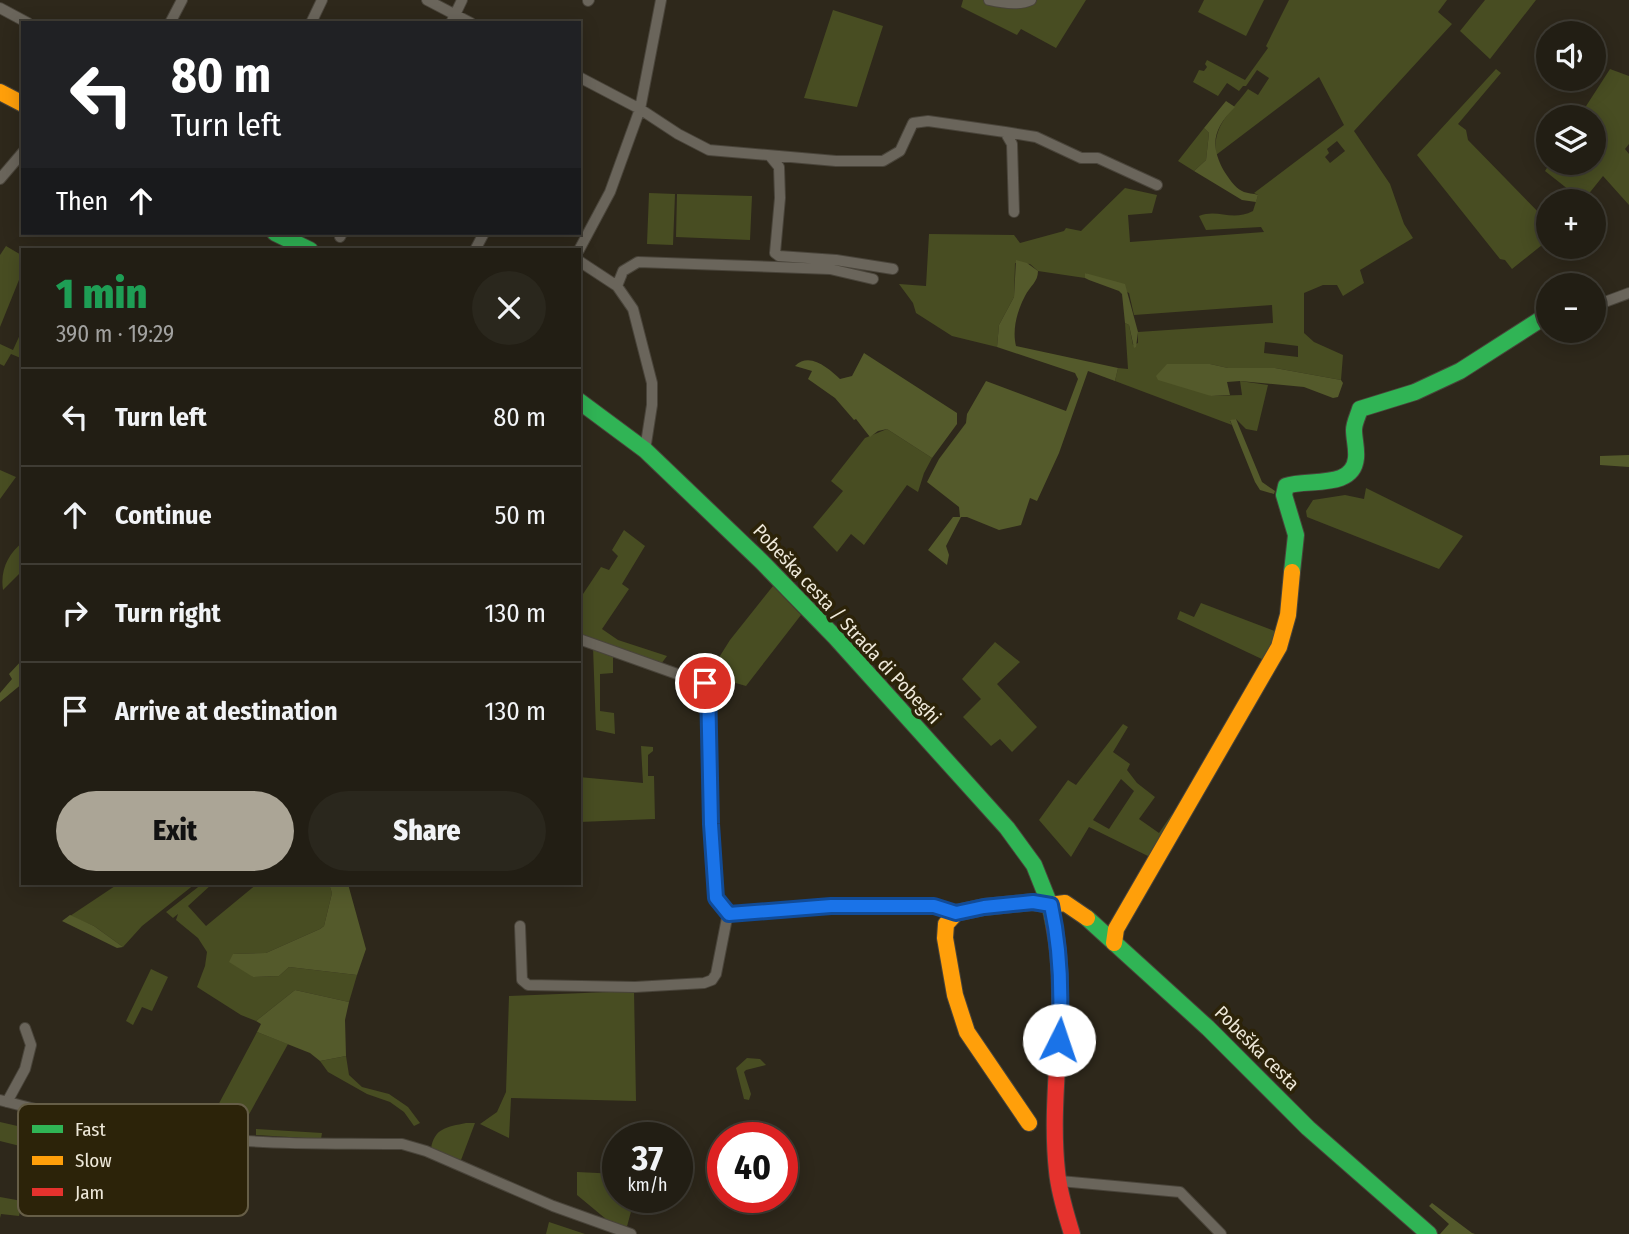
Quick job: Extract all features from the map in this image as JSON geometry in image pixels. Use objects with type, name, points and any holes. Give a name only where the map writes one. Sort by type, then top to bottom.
[{"type":"street","points":[[171,21],[182,0]]},
{"type":"street","points":[[313,21],[322,0]]},
{"type":"street","points":[[427,0],[453,19],[462,0]]},
{"type":"street","points":[[580,248],[610,192],[640,109],[661,0]]},
{"type":"street","points":[[989,0],[1000,3],[1031,0]]},
{"type":"street","points":[[0,8],[24,21]]},
{"type":"street","points":[[581,78],[709,150],[836,161],[883,161],[900,151],[913,123],[928,121],[1036,137],[1081,158],[1098,159],[1157,185]]},
{"type":"street","points":[[0,92],[21,103]]},
{"type":"street","points":[[1005,132],[1012,144],[1014,212]]},
{"type":"street","points":[[0,179],[21,154]]},
{"type":"street","points":[[771,156],[779,167],[780,198],[775,253],[779,256],[836,260],[893,269]]},
{"type":"street","points":[[279,235],[306,248]]},
{"type":"street","points":[[581,262],[617,286],[633,309],[652,383],[653,404],[645,450]]},
{"type":"street","points":[[617,286],[623,271],[638,262],[830,269],[873,279]]},
{"type":"street","points":[[1606,302],[1629,293]]},
{"type":"street","points":[[1114,943],[1116,929],[1279,647],[1288,615],[1296,536],[1284,495],[1286,486],[1293,482],[1337,480],[1347,475],[1355,463],[1354,426],[1360,409],[1415,392],[1460,371],[1536,322]]},
{"type":"street","name":"Pobeška cesta / Strada di Pobeghi","points":[[581,402],[645,450],[762,562],[835,637],[1013,834],[1031,862],[1051,905],[1059,940],[1062,991],[1055,1089],[1056,1163],[1072,1234]]},
{"type":"street","points":[[581,640],[708,685],[711,824],[716,898],[729,914]]},
{"type":"street","name":"Pobeška cesta","points":[[956,913],[1033,902],[1051,905],[1065,903],[1081,912],[1208,1028],[1308,1128],[1429,1234]]},
{"type":"street","points":[[729,914],[831,906],[934,906],[956,913],[946,925],[945,938],[955,995],[967,1032],[1030,1124]]},
{"type":"street","points":[[520,926],[522,980],[528,985],[635,987],[704,983],[712,980],[716,974],[729,914]]},
{"type":"street","points":[[4,1102],[25,1069],[31,1045],[25,1028]]},
{"type":"street","points":[[248,1141],[402,1144],[437,1156],[553,1206],[631,1234]]},
{"type":"street","points":[[1059,1181],[1180,1192],[1221,1234]]},
{"type":"green space","points":[[963,0],[1086,0],[1056,48],[1021,29],[1017,35],[961,7]]},
{"type":"green space","points":[[1204,0],[1264,0],[1246,36],[1198,12]]},
{"type":"green space","points":[[1289,0],[1447,0],[1438,12],[1452,24],[1354,131],[1390,184],[1404,224],[1413,238],[1360,270],[1364,283],[1343,296],[1337,285],[1323,285],[1304,293],[1304,333],[1314,342],[1343,355],[1341,380],[1275,368],[1167,364],[1211,396],[1242,395],[1240,381],[1268,385],[1257,431],[1246,429],[1236,419],[1230,421],[1232,425],[1115,381],[1118,368],[1128,369],[1125,323],[1129,325],[1133,345],[1138,343],[1138,332],[1273,323],[1272,305],[1134,315],[1129,293],[1085,273],[1085,278],[1038,271],[1030,264],[1015,263],[1014,297],[999,325],[997,347],[952,336],[916,313],[913,303],[899,284],[926,286],[929,234],[1014,235],[1020,243],[1064,231],[1066,228],[1081,231],[1125,188],[1157,195],[1152,213],[1128,215],[1130,242],[1264,232],[1261,227],[1206,230],[1199,216],[1212,213],[1238,215],[1253,211],[1258,195],[1254,193],[1344,125],[1319,77],[1216,155],[1217,135],[1224,119],[1248,89],[1258,95],[1269,78],[1257,70],[1239,91],[1227,83],[1218,96],[1193,82],[1199,70],[1204,71],[1207,67],[1207,60],[1245,80],[1268,48],[1266,46]],"holes":[[[1337,141],[1345,151],[1330,163],[1325,157],[1329,153],[1327,149]],[[1265,342],[1298,346],[1298,357],[1264,353]]]},
{"type":"green space","points":[[1485,0],[1536,0],[1490,59],[1460,31]]},
{"type":"green space","points":[[833,10],[883,26],[857,107],[804,98]]},
{"type":"green space","points":[[1496,69],[1501,73],[1458,124],[1466,130],[1468,140],[1536,210],[1536,250],[1512,269],[1505,260],[1500,259],[1417,155]]},
{"type":"green space","points":[[1610,69],[1629,76],[1629,144],[1625,149],[1629,154],[1629,205],[1603,176],[1593,189],[1568,189],[1550,175],[1606,175],[1606,105],[1587,105],[1596,91],[1606,91],[1606,75]]},
{"type":"green space","points":[[1226,101],[1235,107],[1218,129],[1216,153],[1224,171],[1237,187],[1246,193],[1258,195],[1256,202],[1242,200],[1194,171],[1206,160],[1209,133],[1204,128]]},
{"type":"green space","points":[[1204,128],[1209,133],[1206,160],[1194,171],[1178,161]]},
{"type":"green space","points":[[649,193],[675,194],[673,245],[647,244]]},
{"type":"green space","points":[[677,194],[752,196],[750,240],[676,237]]},
{"type":"green space","points":[[6,246],[21,255],[21,275],[0,327],[0,255]]},
{"type":"green space","points":[[1016,260],[1027,263],[1038,271],[1018,314],[1015,327],[1016,346],[1118,368],[1115,381],[1088,371],[1059,453],[1037,501],[1030,498],[1021,525],[999,530],[961,517],[946,546],[949,555],[947,565],[928,550],[953,517],[960,517],[959,507],[927,482],[939,459],[966,423],[967,414],[986,381],[1066,411],[1078,379],[1075,373],[997,347],[999,325],[1014,297]]},
{"type":"green space","points":[[1085,273],[1125,284],[1138,332],[1136,347],[1134,348],[1129,325],[1125,323],[1122,294],[1085,278]]},
{"type":"green space","points":[[21,332],[21,358],[11,354],[4,366],[0,364],[0,344],[13,350]]},
{"type":"green space","points":[[864,353],[957,413],[957,424],[932,458],[887,429],[870,437],[835,398],[808,379],[812,371],[795,366],[807,360],[813,361],[840,379],[852,376]]},
{"type":"green space","points":[[1167,364],[1275,368],[1341,380],[1343,383],[1338,397],[1333,398],[1304,387],[1240,381],[1227,382],[1230,395],[1211,396],[1158,380],[1156,376]]},
{"type":"green space","points":[[1236,419],[1262,482],[1275,491],[1274,494],[1260,490],[1255,482],[1230,420]]},
{"type":"green space","points":[[887,429],[932,458],[918,492],[907,485],[864,545],[851,534],[837,552],[813,527],[843,491],[831,481],[865,438]]},
{"type":"green space","points":[[1629,455],[1629,467],[1600,465],[1600,456]]},
{"type":"green space","points":[[0,470],[16,477],[0,499]]},
{"type":"green space","points":[[1366,488],[1463,536],[1439,569],[1307,517],[1306,511],[1313,500],[1345,495],[1364,499]]},
{"type":"green space","points":[[624,530],[645,546],[622,584],[629,589],[602,629],[618,640],[667,656],[661,664],[581,638],[581,597],[601,567],[609,570],[618,556],[612,550]]},
{"type":"green space","points":[[21,544],[21,572],[3,590],[6,563]]},
{"type":"green space","points":[[773,586],[801,615],[746,686],[708,675],[730,640]]},
{"type":"green space","points":[[1201,603],[1277,632],[1266,661],[1177,619],[1180,611],[1194,617]]},
{"type":"green space","points":[[995,642],[1020,662],[997,684],[1037,727],[1012,752],[1000,739],[991,746],[963,717],[981,699],[962,679]]},
{"type":"green space","points":[[593,647],[613,653],[613,673],[600,674],[600,711],[614,713],[615,734],[596,730]]},
{"type":"green space","points":[[21,661],[21,685],[0,702],[0,693],[12,679],[9,674]]},
{"type":"green space","points":[[1123,724],[1128,727],[1113,752],[1130,764],[1127,770],[1137,783],[1155,797],[1139,819],[1159,833],[1172,814],[1179,818],[1154,859],[1089,827],[1071,857],[1039,820],[1068,780],[1076,785]],"holes":[[[1121,779],[1134,791],[1109,829],[1093,820]]]},
{"type":"green space","points":[[641,746],[653,747],[653,751],[648,755],[648,776],[654,776],[655,819],[581,822],[581,777],[643,783]]},
{"type":"green space","points":[[116,885],[194,885],[142,926],[123,947],[94,926],[70,916]]},
{"type":"green space","points":[[201,885],[211,885],[188,906],[206,926],[256,885],[329,885],[332,893],[324,926],[320,929],[266,953],[233,954],[253,977],[279,976],[289,967],[357,975],[349,1002],[295,990],[256,1021],[241,1015],[197,987],[207,952],[198,938],[176,920],[178,914],[173,918],[166,912]]},
{"type":"green space","points":[[329,885],[348,885],[366,949],[357,975],[289,967],[279,976],[253,977],[229,962],[233,954],[266,953],[320,929],[324,926],[332,893]]},
{"type":"green space","points":[[70,915],[94,926],[123,947],[117,948],[62,921]]},
{"type":"green space","points":[[151,969],[168,977],[152,1011],[142,1007],[133,1025],[126,1021]]},
{"type":"green space","points":[[295,990],[349,1002],[345,1020],[346,1056],[320,1061],[310,1053],[257,1032],[261,1024],[256,1021]]},
{"type":"green space","points":[[634,991],[636,1101],[511,1098],[509,1138],[480,1124],[497,1112],[506,1092],[509,996]]},
{"type":"green space","points":[[257,1032],[288,1044],[248,1116],[248,1104],[219,1104]]},
{"type":"green space","points":[[346,1056],[349,1075],[362,1087],[389,1094],[408,1107],[420,1123],[414,1126],[404,1112],[390,1102],[367,1094],[328,1072],[320,1061]]},
{"type":"green space","points":[[747,1058],[760,1059],[766,1065],[744,1072],[751,1094],[749,1100],[744,1099],[736,1068]]},
{"type":"green space","points":[[0,1122],[18,1126],[18,1146],[0,1141]]},
{"type":"green space","points":[[475,1123],[461,1160],[431,1149],[435,1137],[442,1130]]},
{"type":"green space","points":[[256,1129],[322,1133],[321,1139],[256,1135]]},
{"type":"green space","points":[[577,1172],[602,1173],[602,1213],[631,1213],[626,1230],[612,1224],[577,1195]]},
{"type":"green space","points":[[0,1197],[18,1200],[18,1216],[1,1214],[0,1218]]},
{"type":"green space","points":[[1432,1203],[1475,1234],[1440,1234],[1449,1224],[1429,1206]]},
{"type":"green space","points":[[549,1222],[585,1234],[546,1234]]},
{"type":"traffic: fast","points":[[279,235],[306,248]]},
{"type":"traffic: fast","points":[[1292,572],[1296,535],[1284,495],[1286,486],[1328,481],[1347,475],[1356,458],[1354,427],[1360,409],[1415,392],[1460,371],[1536,322]]},
{"type":"traffic: fast","points":[[581,402],[645,450],[762,562],[835,637],[1007,828],[1034,865],[1050,905],[1054,925]]},
{"type":"traffic: fast","points":[[1087,918],[1208,1028],[1308,1128],[1429,1234]]},
{"type":"traffic: slow","points":[[0,92],[21,103]]},
{"type":"traffic: slow","points":[[1114,943],[1116,929],[1279,647],[1288,615],[1292,572]]},
{"type":"traffic: slow","points":[[1029,1123],[967,1032],[955,995],[945,938],[946,924],[956,913],[1033,902],[1051,905],[1065,903],[1087,918]]},
{"type":"traffic: jam","points":[[1054,925],[1060,987],[1055,1141],[1059,1187],[1072,1234]]},
{"type":"route","points":[[705,683],[708,685],[711,739],[711,824],[716,898],[729,914],[831,906],[934,906],[956,913],[1033,902],[1051,905],[1059,940],[1062,991],[1059,1040]]}]
